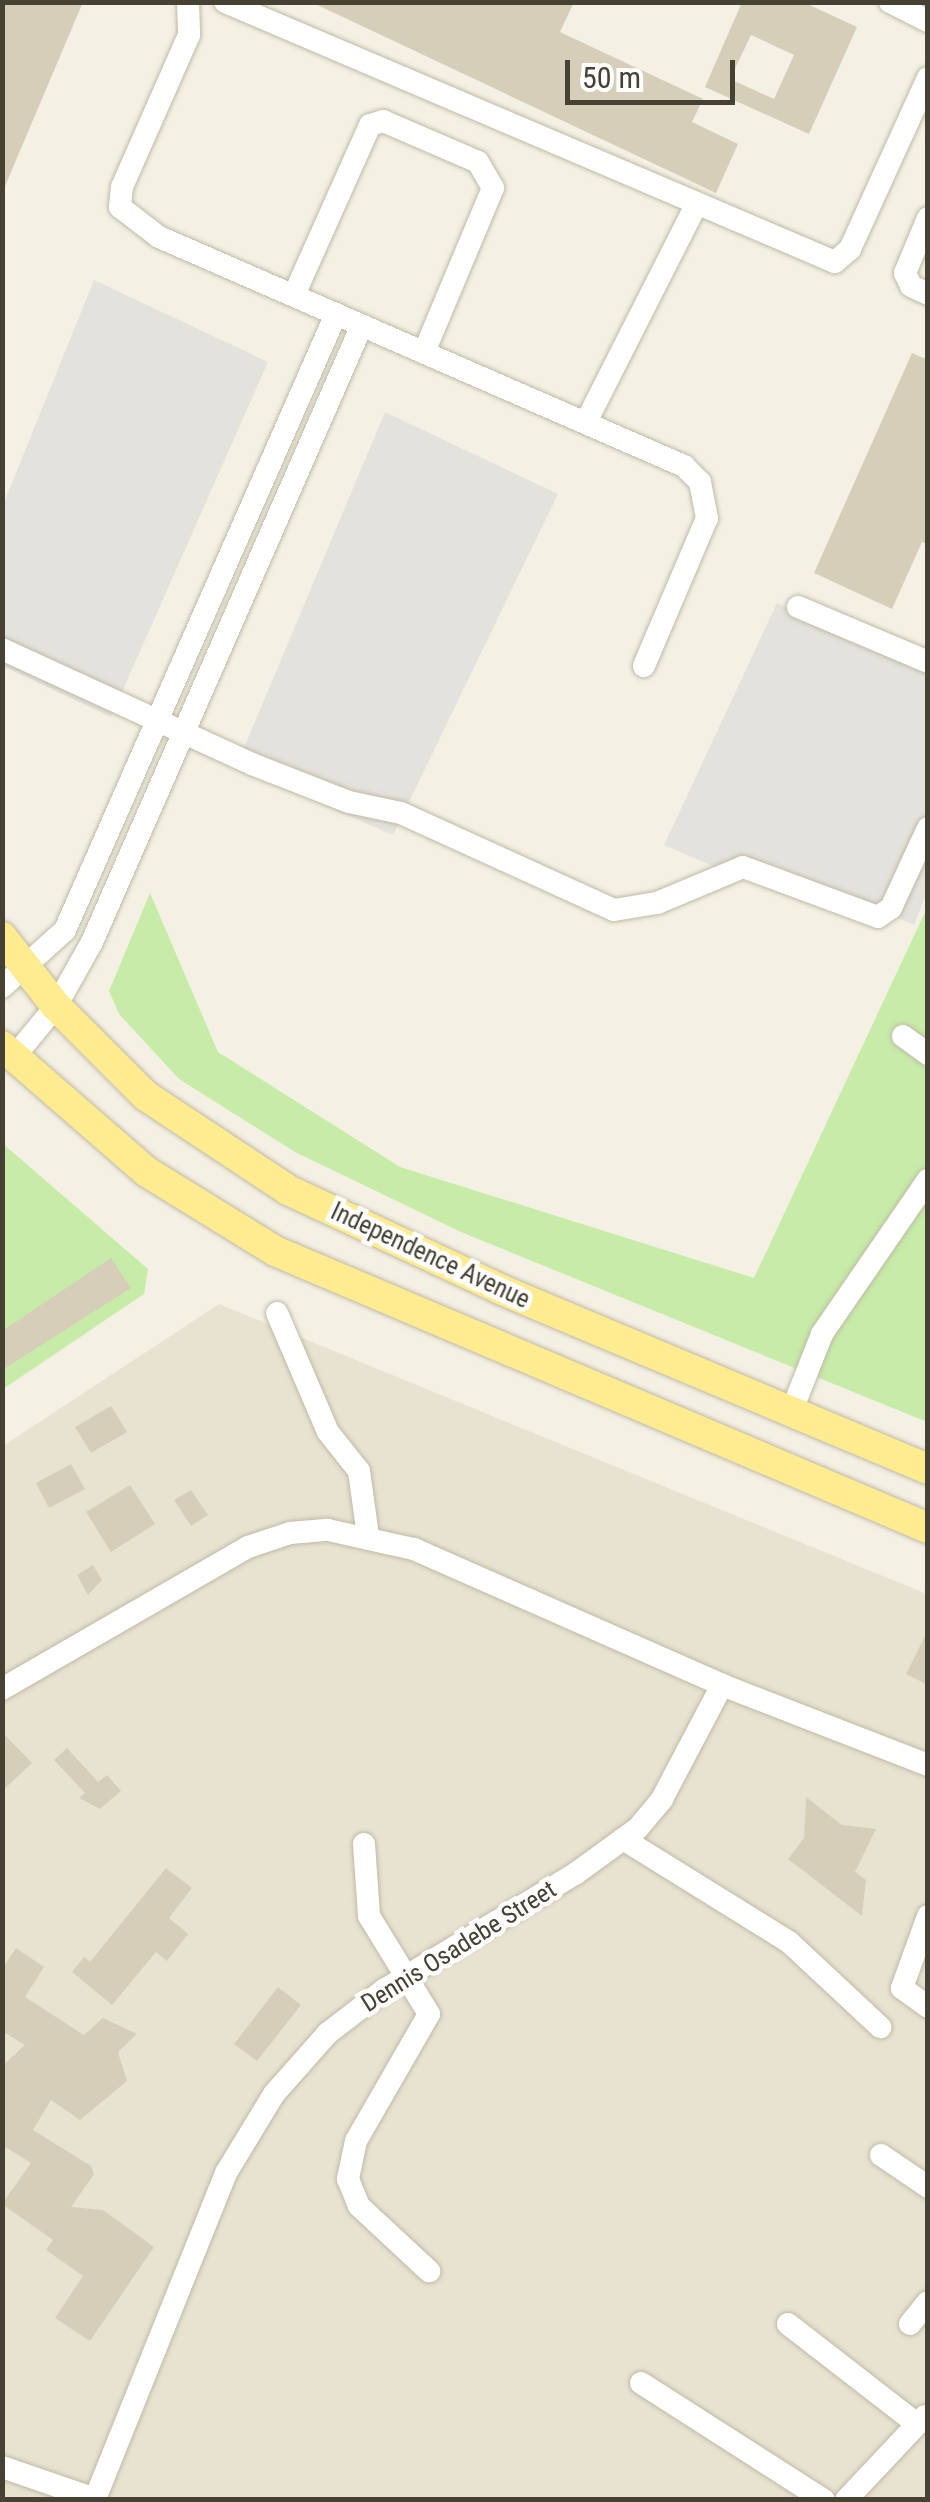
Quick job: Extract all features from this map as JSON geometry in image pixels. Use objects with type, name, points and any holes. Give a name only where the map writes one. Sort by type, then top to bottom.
[{"type":"main road","name":"Independence Avenue","points":[[2,937],[56,1006],[146,1096],[288,1190],[790,1415],[928,1469]]},
{"type":"main road","points":[[8,1052],[147,1172],[274,1251],[928,1528]]},
{"type":"street","points":[[188,2],[189,35],[122,187],[120,207],[159,237],[684,466],[707,500],[707,518],[644,666]]},
{"type":"street","points":[[225,2],[826,261],[841,259],[928,78]]},
{"type":"street","points":[[890,2],[928,22]]},
{"type":"street","points":[[294,295],[370,125],[383,121],[478,162],[493,188],[424,352]]},
{"type":"street","points":[[586,422],[696,206]]},
{"type":"street","points":[[928,218],[905,273],[912,286],[928,294]]},
{"type":"street","points":[[2,987],[65,930],[336,314]]},
{"type":"street","points":[[8,1052],[56,1006],[92,942],[362,325]]},
{"type":"street","points":[[798,608],[928,662]]},
{"type":"street","points":[[2,649],[185,734],[349,802],[400,813],[614,910],[658,904],[743,867],[878,917],[891,908],[928,828]]},
{"type":"street","points":[[903,1036],[928,1054]]},
{"type":"street","points":[[790,1415],[822,1334],[928,1180]]},
{"type":"street","points":[[277,1313],[328,1432],[359,1472],[368,1536]]},
{"type":"street","points":[[2,1688],[248,1547],[290,1532],[368,1536],[414,1549],[722,1684],[928,1765]]},
{"type":"street","name":"Dennis Osadebe Street","points":[[95,2500],[236,2158],[274,2094],[328,2033],[407,1976],[623,1840],[662,1799],[722,1684]]},
{"type":"street","points":[[623,1840],[789,1942],[880,2027]]},
{"type":"street","points":[[364,1844],[368,1916],[427,2002],[426,2028],[356,2140],[348,2179],[359,2206],[429,2271]]},
{"type":"street","points":[[928,1916],[902,1988],[928,2008]]},
{"type":"street","points":[[880,2155],[928,2187]]},
{"type":"street","points":[[910,2324],[928,2302]]},
{"type":"street","points":[[788,2324],[922,2419],[846,2500]]},
{"type":"street","points":[[641,2383],[824,2500]]},
{"type":"street","points":[[2,2467],[95,2500]]},
{"type":"shaded area","points":[[94,280],[268,362],[111,717],[3,666],[3,505]]},
{"type":"shaded area","points":[[385,412],[558,494],[393,835],[236,767]]},
{"type":"shaded area","points":[[777,603],[927,671],[927,892],[914,925],[775,865],[731,874],[664,845]]},
{"type":"shaded area","points":[[219,1304],[927,1594],[927,2499],[3,2500],[3,1446]]},
{"type":"green space","points":[[150,893],[218,1052],[400,1167],[754,1278],[927,908],[927,1422],[461,1232],[295,1152],[179,1079],[119,1014],[109,991]]},
{"type":"green space","points":[[2,1143],[148,1269],[144,1294],[3,1389]]},
{"type":"building","points":[[2,2],[83,2],[3,191],[2,191]]},
{"type":"building","points":[[311,2],[574,2],[560,32],[703,99],[692,122],[738,144],[716,193]]},
{"type":"building","points":[[742,2],[803,2],[857,27],[809,134],[705,87]],"holes":[[[751,35],[794,55],[774,99],[730,79]]]},
{"type":"building","points":[[912,353],[928,360],[928,545],[922,542],[892,609],[814,573]]},
{"type":"building","points":[[111,1258],[131,1288],[2,1370],[2,1331]]},
{"type":"building","points":[[111,1406],[127,1432],[91,1453],[75,1427]]},
{"type":"building","points":[[71,1464],[85,1489],[49,1508],[36,1483]]},
{"type":"building","points":[[130,1485],[155,1524],[111,1552],[86,1512]]},
{"type":"building","points":[[191,1490],[208,1515],[191,1526],[174,1500]]},
{"type":"building","points":[[93,1565],[102,1580],[88,1595],[77,1575]]},
{"type":"building","points":[[928,1630],[928,1685],[906,1674]]},
{"type":"building","points":[[2,1732],[32,1763],[2,1791]]},
{"type":"building","points":[[67,1748],[98,1782],[107,1775],[121,1791],[100,1809],[79,1798],[85,1793],[54,1760]]},
{"type":"building","points":[[806,1797],[842,1825],[876,1829],[855,1872],[866,1880],[862,1916],[788,1859],[804,1838]]},
{"type":"building","points":[[166,1868],[192,1888],[169,1918],[188,1934],[167,1961],[156,1952],[112,2005],[72,1972],[84,1957],[90,1962]]},
{"type":"building","points":[[16,1948],[44,1967],[25,1997],[84,2035],[103,2018],[137,2034],[118,2052],[127,2081],[80,2120],[51,2100],[33,2130],[91,2166],[94,2174],[71,2207],[103,2210],[154,2247],[90,2341],[55,2318],[83,2276],[46,2250],[53,2240],[2,2204],[31,2163],[2,2145],[2,2066],[25,2045],[2,2031],[2,1969]]},
{"type":"building","points":[[278,1987],[301,2005],[257,2061],[234,2044]]}]
